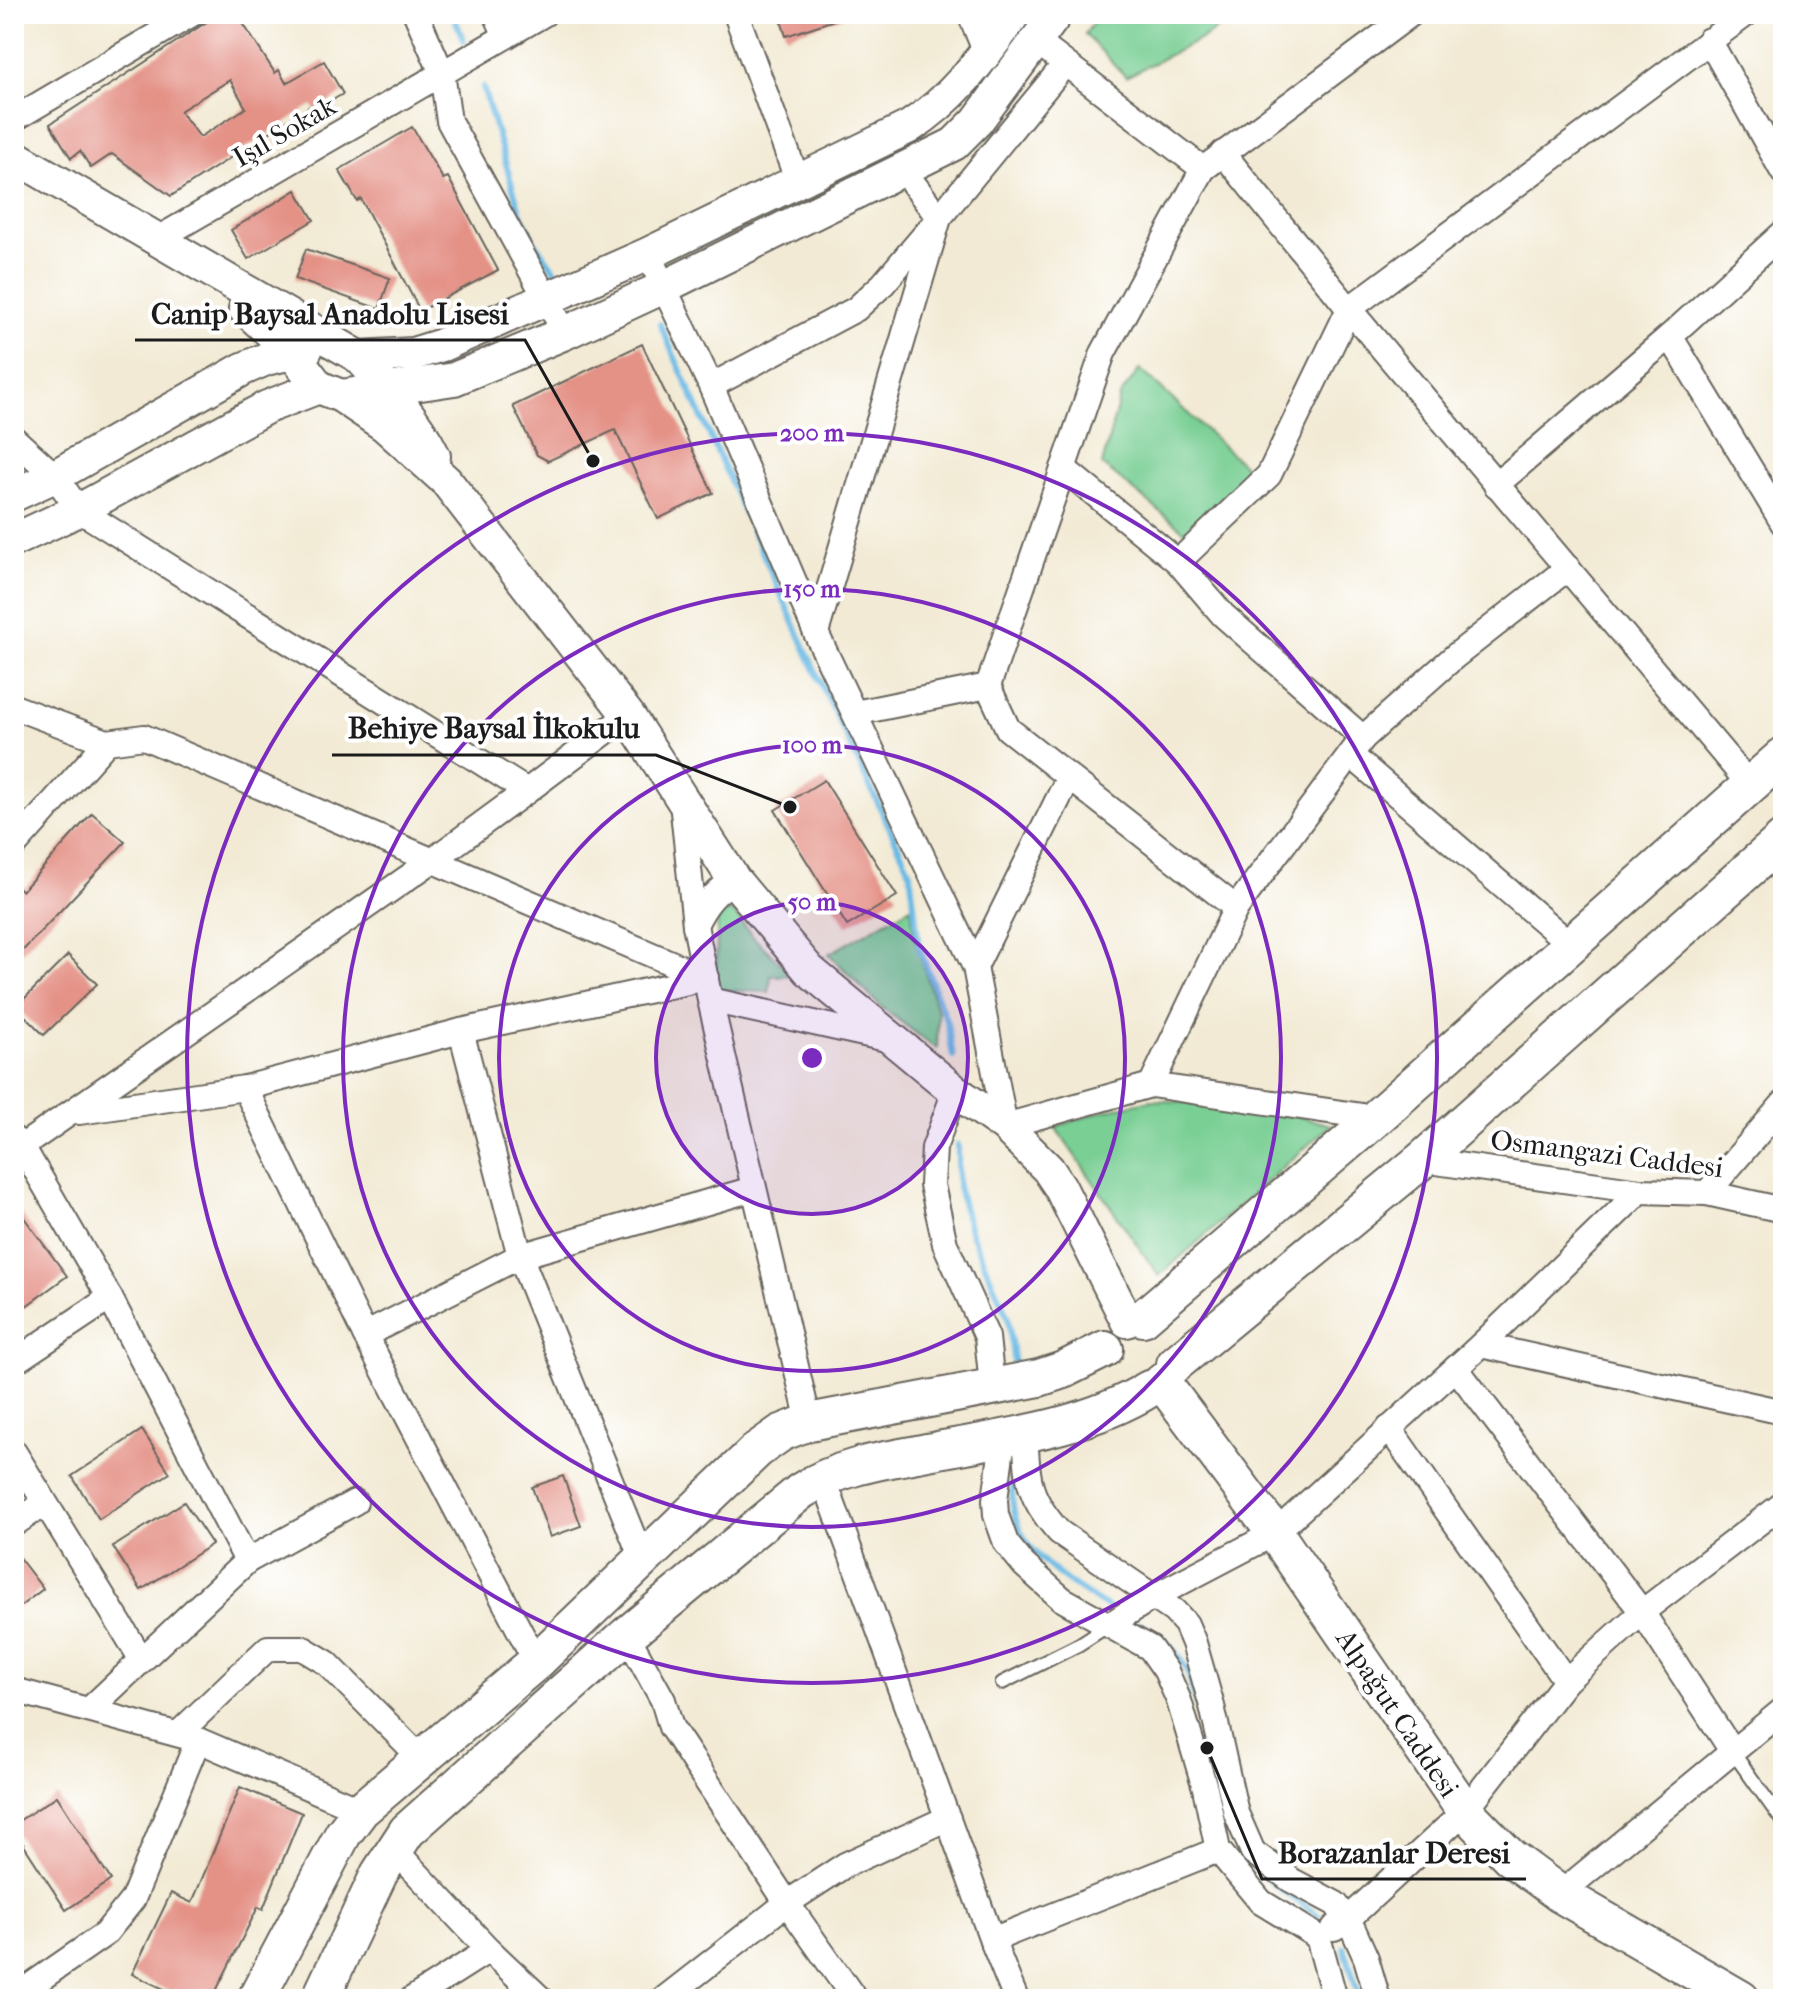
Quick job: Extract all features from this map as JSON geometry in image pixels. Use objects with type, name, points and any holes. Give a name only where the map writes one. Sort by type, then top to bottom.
[{"type":"main road","points":[[14,495],[55,476],[243,369],[291,351],[413,354],[442,345],[648,254],[909,127],[931,113],[954,92],[1014,14]]},
{"type":"main road","points":[[14,540],[79,510],[267,407],[330,391],[390,390],[454,379],[565,333],[664,287],[903,170],[966,135],[1056,14]]},
{"type":"main road","points":[[14,156],[156,240],[238,296],[306,325],[348,352],[390,390],[426,439],[446,481]]},
{"type":"main road","points":[[238,296],[330,391],[384,425],[446,481],[628,715],[734,880],[809,970],[955,1091],[1005,1126],[1048,1169],[1060,1187],[1125,1329],[1109,1371],[1116,1380],[1137,1389],[1162,1378],[1176,1344],[1171,1333],[1162,1325],[1125,1329]]},
{"type":"main road","points":[[238,296],[248,333],[243,369]]},
{"type":"main road","points":[[426,439],[433,400],[454,379]]},
{"type":"main road","points":[[256,1999],[343,1834],[361,1810],[536,1662],[757,1450],[781,1433],[809,1422],[1039,1378],[1063,1370],[1125,1329],[1376,1118],[1783,756]]},
{"type":"main road","points":[[320,1999],[379,1874],[407,1831],[627,1635],[801,1491],[823,1477],[873,1462],[1013,1435],[1100,1414],[1124,1405],[1162,1378],[1422,1160],[1783,839]]},
{"type":"main road","name":"Alpağut Caddesi","points":[[1162,1378],[1275,1533],[1465,1811],[1510,1857],[1560,1894],[1741,1999]]},
{"type":"street","points":[[14,119],[192,14]]},
{"type":"street","points":[[416,14],[442,73],[449,121],[565,333]]},
{"type":"street","name":"Işıl Sokak","points":[[156,240],[442,73],[501,25],[544,14]]},
{"type":"street","points":[[736,14],[797,179]]},
{"type":"street","points":[[970,14],[986,53]]},
{"type":"street","points":[[1236,908],[1008,729],[988,686],[1103,353],[1203,169],[1411,14]]},
{"type":"street","points":[[1178,562],[1269,475],[1349,309],[1746,14]]},
{"type":"street","points":[[1709,40],[1783,172]]},
{"type":"street","points":[[1036,41],[1203,169]]},
{"type":"street","points":[[711,386],[856,309],[883,284],[1065,64]]},
{"type":"street","points":[[1223,153],[1349,309],[1750,785]]},
{"type":"street","points":[[903,170],[939,218]]},
{"type":"street","points":[[816,633],[939,218]]},
{"type":"street","points":[[1496,485],[1670,336],[1783,233]]},
{"type":"street","points":[[648,254],[711,386],[816,633],[975,967],[1005,1126],[1151,1085],[1376,1118]]},
{"type":"street","points":[[1670,336],[1783,523]]},
{"type":"street","points":[[14,439],[55,476],[79,510],[527,791]]},
{"type":"street","points":[[1063,468],[1178,562],[1223,615],[1358,747],[1570,944]]},
{"type":"street","points":[[1151,1085],[1236,908],[1358,747],[1454,657],[1568,568]]},
{"type":"street","points":[[855,713],[988,686]]},
{"type":"street","points":[[14,707],[107,742],[144,737],[433,860],[708,989],[891,1040]]},
{"type":"street","points":[[247,1561],[110,1298],[16,1151],[433,860],[628,715]]},
{"type":"street","points":[[14,846],[107,742]]},
{"type":"street","points":[[975,967],[1069,777]]},
{"type":"street","points":[[682,800],[695,925],[708,989],[809,1422]]},
{"type":"street","points":[[695,925],[705,905],[718,890],[734,880]]},
{"type":"street","points":[[73,1113],[245,1088],[461,1031],[708,989]]},
{"type":"street","points":[[461,1031],[520,1256],[643,1561]]},
{"type":"street","points":[[245,1088],[365,1335],[536,1662]]},
{"type":"street","points":[[955,1091],[934,1148],[932,1185],[945,1244],[987,1337],[992,1385]]},
{"type":"street","points":[[1707,1193],[1783,1104]]},
{"type":"street","name":"Osmangazi Caddesi","points":[[1422,1160],[1640,1191],[1707,1193],[1783,1210]]},
{"type":"street","points":[[365,1335],[520,1256],[753,1189]]},
{"type":"street","points":[[1109,1625],[1153,1597],[1275,1533],[1481,1345],[1640,1191]]},
{"type":"street","points":[[14,1362],[110,1298]]},
{"type":"street","points":[[1481,1345],[1783,1412]]},
{"type":"street","points":[[1456,1368],[1642,1612],[1732,1751]]},
{"type":"street","points":[[1389,1428],[1566,1681]]},
{"type":"street","points":[[1013,1435],[1033,1497],[1059,1532],[1153,1597],[1186,1624],[1212,1706],[1236,1813],[1253,1852],[1291,1880],[1336,1904],[1366,1958],[1378,1999]]},
{"type":"street","points":[[1013,1435],[1001,1454],[995,1500],[996,1515],[1006,1543],[1042,1583],[1083,1612],[1150,1648],[1166,1671],[1179,1701],[1218,1850],[1261,1902],[1318,1937],[1335,1999]]},
{"type":"street","points":[[14,1452],[142,1660]]},
{"type":"street","points":[[823,1477],[1016,1999]]},
{"type":"street","points":[[90,1709],[247,1561],[355,1502]]},
{"type":"street","points":[[14,1524],[45,1503]]},
{"type":"street","points":[[1318,1937],[1347,1920],[1465,1811],[1566,1681],[1642,1612],[1783,1504]]},
{"type":"street","points":[[627,1635],[663,1700],[671,1727],[852,1998]]},
{"type":"street","points":[[14,1997],[105,1934],[133,1899],[188,1737],[268,1648],[302,1648],[327,1663],[422,1759]]},
{"type":"street","points":[[14,1690],[188,1737],[361,1810]]},
{"type":"street","points":[[1560,1894],[1783,1710]]},
{"type":"street","points":[[664,1999],[787,1903],[845,1865],[948,1818]]},
{"type":"street","points":[[394,1849],[489,1950],[541,1999]]},
{"type":"street","points":[[992,1940],[1218,1850]]},
{"type":"street","points":[[412,1999],[489,1950]]},
{"type":"lane","points":[[1002,1683],[1078,1645],[1109,1625]]},
{"type":"lane","points":[[1732,1751],[1783,1822]]},
{"type":"green space","points":[[1100,14],[1236,14],[1207,36],[1126,77],[1085,34]]},
{"type":"green space","points":[[1140,369],[1252,473],[1189,535],[1102,465],[1120,396]]},
{"type":"green space","points":[[911,907],[914,937],[938,1013],[937,1049],[880,1006],[829,954]]},
{"type":"green space","points":[[732,911],[754,938],[793,975],[771,976],[769,992],[715,990],[718,914]]},
{"type":"green space","points":[[1151,1100],[1263,1107],[1331,1125],[1159,1276],[1055,1127],[1103,1111]]},
{"type":"building","points":[[219,14],[237,14],[275,73],[279,70],[286,83],[324,61],[343,94],[315,110],[312,105],[171,196],[112,154],[91,168],[80,151],[71,158],[50,124]],"holes":[[[230,80],[246,108],[200,137],[180,111]]]},
{"type":"building","points":[[779,14],[842,14],[843,17],[786,36]]},
{"type":"building","points":[[412,127],[443,179],[448,177],[498,270],[420,311],[361,199],[357,201],[339,170]]},
{"type":"building","points":[[296,190],[314,220],[248,259],[231,230]]},
{"type":"building","points":[[306,249],[390,278],[379,309],[295,279]]},
{"type":"building","points":[[642,344],[713,493],[658,519],[615,430],[548,461],[537,455],[513,406]]},
{"type":"building","points":[[824,780],[897,896],[847,926],[775,810]]},
{"type":"building","points":[[92,813],[125,842],[14,960],[14,884],[22,891]]},
{"type":"building","points":[[68,955],[97,984],[44,1035],[16,1007]]},
{"type":"building","points":[[14,1204],[67,1276],[14,1315]]},
{"type":"building","points":[[142,1430],[170,1473],[99,1519],[72,1476]]},
{"type":"building","points":[[563,1476],[581,1526],[550,1537],[532,1487]]},
{"type":"building","points":[[184,1502],[212,1544],[141,1590],[113,1547]]},
{"type":"building","points":[[14,1551],[43,1589],[14,1611]]},
{"type":"building","points":[[240,1787],[302,1813],[263,1909],[258,1907],[212,1999],[185,1999],[132,1974],[171,1893],[192,1903]]},
{"type":"building","points":[[57,1796],[111,1880],[66,1910],[14,1830],[14,1824]]},
{"type":"waterway","points":[[453,14],[464,41]]},
{"type":"waterway","points":[[483,87],[521,215],[535,243],[555,271]]},
{"type":"waterway","points":[[660,324],[818,677],[910,871],[919,947],[947,1023],[953,1056]]},
{"type":"waterway","points":[[958,1145],[958,1187],[971,1233],[1008,1318],[1014,1365]]},
{"type":"waterway","points":[[1016,1462],[1013,1506],[1025,1539],[1049,1566],[1109,1608]]},
{"type":"waterway","points":[[1139,1624],[1168,1644],[1189,1675],[1217,1781]]},
{"type":"waterway","points":[[1251,1864],[1277,1887],[1318,1915]]},
{"type":"waterway","points":[[1344,1947],[1360,1999]]},
{"type":"place","name":"Canip Baysal Anadolu Lisesi","points":[[593,461]]},
{"type":"place","name":"Behiye Baysal İlkokulu","points":[[790,807]]},
{"type":"place","name":"Borazanlar Deresi","points":[[1207,1748]]}]
